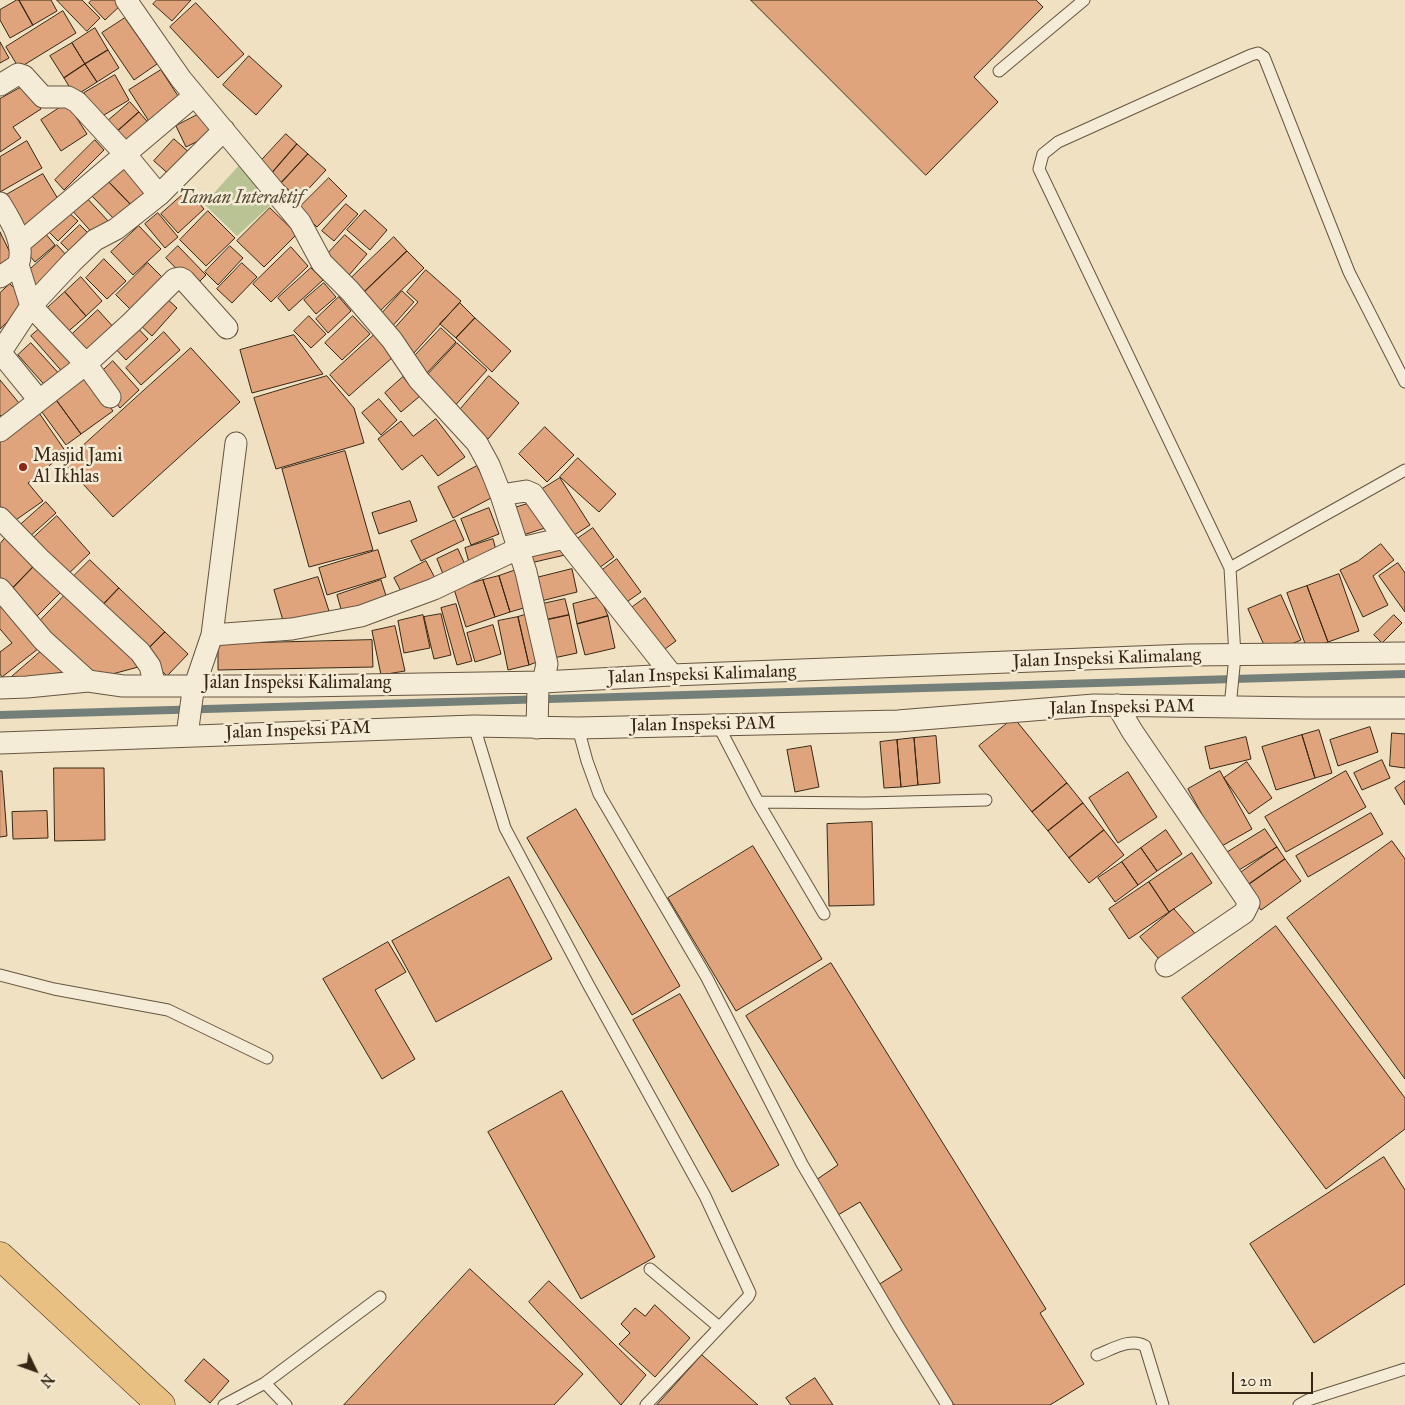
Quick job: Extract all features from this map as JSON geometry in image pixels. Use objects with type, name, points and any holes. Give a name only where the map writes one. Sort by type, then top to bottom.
[{"type":"highway","points":[[0,1256],[161,1405]]},
{"type":"street","points":[[126,0],[194,96],[300,222],[322,263],[350,291],[392,340],[420,380],[477,443],[489,465],[501,495],[529,583],[547,664],[540,685],[537,725]]},
{"type":"street","points":[[0,85],[18,74],[24,76],[43,97],[71,98],[77,102],[159,194]]},
{"type":"street","points":[[20,243],[194,96]]},
{"type":"street","points":[[39,400],[0,353],[31,306],[72,262],[96,240],[116,229],[159,194],[224,130]]},
{"type":"street","points":[[0,203],[20,243],[18,265],[31,306],[86,364],[110,397]]},
{"type":"street","points":[[0,277],[18,265]]},
{"type":"street","points":[[0,431],[86,364],[175,280],[180,278],[227,328]]},
{"type":"street","points":[[187,729],[195,688],[212,635],[236,443]]},
{"type":"street","points":[[501,495],[526,491],[533,494],[564,538],[672,675]]},
{"type":"street","points":[[0,518],[48,567],[140,652],[150,666],[155,686]]},
{"type":"street","points":[[212,635],[292,629],[360,616],[434,589],[517,549],[564,538]]},
{"type":"street","points":[[0,589],[43,640],[88,681]]},
{"type":"street","name":"Jalan Inspeksi Kalimalang","points":[[0,688],[88,681],[123,686],[195,688],[540,685],[672,675],[1188,655],[1234,660],[1405,653]]},
{"type":"street","name":"Jalan Inspeksi PAM","points":[[0,743],[187,729],[537,725],[578,728],[898,721],[1094,705],[1230,704],[1405,708]]},
{"type":"street","points":[[1117,705],[1249,903],[1244,913],[1166,966]]},
{"type":"lane","points":[[999,71],[1084,0]]},
{"type":"lane","points":[[1230,704],[1234,660],[1230,568],[1039,169],[1043,154],[1058,142],[1242,58],[1258,53],[1264,57],[1349,272],[1405,382]]},
{"type":"lane","points":[[1230,568],[1405,470]]},
{"type":"lane","points":[[718,725],[758,802],[824,914]]},
{"type":"lane","points":[[474,726],[505,828],[704,1196],[750,1293],[646,1405]]},
{"type":"lane","points":[[578,728],[587,762],[599,794],[706,978],[802,1164],[947,1405]]},
{"type":"lane","points":[[758,802],[864,803],[986,800]]},
{"type":"lane","points":[[0,975],[54,989],[168,1010],[267,1058]]},
{"type":"lane","points":[[650,1269],[719,1327]]},
{"type":"lane","points":[[224,1405],[265,1383],[380,1297]]},
{"type":"lane","points":[[1096,1355],[1133,1342],[1145,1346],[1163,1405]]},
{"type":"lane","points":[[1300,1405],[1308,1400],[1405,1369]]},
{"type":"lane","points":[[265,1383],[286,1405]]},
{"type":"green space","name":"Taman Interaktif","points":[[242,162],[274,202],[237,236],[204,204]]},
{"type":"building","points":[[19,0],[33,25],[10,38],[0,20],[0,10]]},
{"type":"building","points":[[19,0],[51,0],[57,11],[33,25]]},
{"type":"building","points":[[57,0],[82,0],[100,18],[87,31]]},
{"type":"building","points":[[92,0],[121,0],[123,3],[105,20],[89,3]]},
{"type":"building","points":[[157,0],[191,0],[172,21],[153,4]]},
{"type":"building","points":[[751,0],[1036,0],[1043,7],[974,77],[998,102],[926,175]]},
{"type":"building","points":[[196,3],[244,54],[218,78],[170,27]]},
{"type":"building","points":[[63,11],[76,33],[19,68],[6,47]]},
{"type":"building","points":[[125,18],[157,64],[134,80],[102,33]]},
{"type":"building","points":[[95,28],[108,50],[85,64],[72,43]]},
{"type":"building","points":[[0,42],[9,58],[0,63]]},
{"type":"building","points":[[72,43],[85,64],[64,78],[50,56]]},
{"type":"building","points":[[108,50],[119,68],[97,82],[85,64]]},
{"type":"building","points":[[249,56],[282,86],[256,115],[223,85]]},
{"type":"building","points":[[85,64],[97,82],[75,96],[64,78]]},
{"type":"building","points":[[161,70],[182,102],[150,123],[129,90]]},
{"type":"building","points":[[115,75],[129,100],[99,118],[84,93]]},
{"type":"building","points":[[27,84],[41,109],[13,127],[21,138],[0,152],[0,99]]},
{"type":"building","points":[[130,102],[139,112],[112,136],[103,125]]},
{"type":"building","points":[[67,103],[87,134],[61,151],[41,120]]},
{"type":"building","points":[[139,112],[151,126],[125,150],[112,136]]},
{"type":"building","points":[[201,113],[212,134],[186,147],[176,126]]},
{"type":"building","points":[[286,134],[297,144],[271,174],[259,163]]},
{"type":"building","points":[[174,139],[191,154],[172,177],[154,161]]},
{"type":"building","points":[[95,140],[104,150],[64,190],[55,180]]},
{"type":"building","points":[[27,141],[42,168],[0,192],[0,157]]},
{"type":"building","points":[[297,144],[308,154],[281,183],[271,174]]},
{"type":"building","points":[[308,154],[326,170],[299,199],[281,183]]},
{"type":"building","points":[[123,164],[149,192],[133,207],[106,179]]},
{"type":"building","points":[[43,174],[61,204],[18,229],[1,198]]},
{"type":"building","points":[[329,178],[347,196],[317,227],[298,209]]},
{"type":"building","points":[[106,179],[133,207],[116,221],[91,195]]},
{"type":"building","points":[[188,190],[204,209],[178,233],[161,214]]},
{"type":"building","points":[[84,195],[110,223],[96,237],[70,208]]},
{"type":"building","points":[[346,204],[358,214],[334,241],[322,231]]},
{"type":"building","points":[[270,208],[297,234],[264,267],[237,241]]},
{"type":"building","points":[[66,210],[78,221],[58,241],[46,229]]},
{"type":"building","points":[[365,210],[387,230],[370,250],[347,230]]},
{"type":"building","points":[[208,211],[235,238],[206,266],[180,240]]},
{"type":"building","points":[[158,213],[178,237],[165,248],[145,224]]},
{"type":"building","points":[[80,225],[91,236],[73,255],[61,243]]},
{"type":"building","points":[[139,226],[161,249],[133,275],[111,252]]},
{"type":"building","points":[[0,232],[16,265],[0,276]]},
{"type":"building","points":[[44,232],[55,245],[35,262],[24,249]]},
{"type":"building","points":[[345,235],[367,254],[344,281],[321,261]]},
{"type":"building","points":[[394,237],[407,251],[360,296],[347,282]]},
{"type":"building","points":[[57,245],[68,257],[36,286],[25,274]]},
{"type":"building","points":[[178,246],[206,275],[194,287],[166,258]]},
{"type":"building","points":[[230,246],[243,258],[218,285],[205,272]]},
{"type":"building","points":[[291,247],[308,266],[271,302],[253,284]]},
{"type":"building","points":[[407,251],[424,268],[377,314],[360,296]]},
{"type":"building","points":[[104,259],[126,281],[107,299],[86,278]]},
{"type":"building","points":[[148,263],[166,281],[134,313],[116,295]]},
{"type":"building","points":[[242,263],[257,277],[232,303],[217,289]]},
{"type":"building","points":[[311,268],[323,280],[289,311],[278,298]]},
{"type":"building","points":[[426,270],[461,301],[413,354],[390,333],[418,302],[407,292]]},
{"type":"building","points":[[81,277],[102,301],[86,316],[65,292]]},
{"type":"building","points":[[324,283],[336,297],[316,314],[304,300]]},
{"type":"building","points":[[10,284],[28,302],[0,329],[0,293]]},
{"type":"building","points":[[402,291],[414,302],[389,330],[377,319]]},
{"type":"building","points":[[65,292],[86,316],[64,335],[43,312]]},
{"type":"building","points":[[164,296],[177,308],[152,336],[138,323]]},
{"type":"building","points":[[339,297],[351,311],[328,333],[316,319]]},
{"type":"building","points":[[460,303],[475,318],[456,338],[440,324]]},
{"type":"building","points":[[98,310],[116,330],[84,359],[66,340]]},
{"type":"building","points":[[309,316],[326,334],[311,348],[294,331]]},
{"type":"building","points":[[353,316],[370,334],[342,360],[325,343]]},
{"type":"building","points":[[475,318],[511,351],[492,372],[456,338]]},
{"type":"building","points":[[45,324],[80,364],[66,376],[31,336]]},
{"type":"building","points":[[134,324],[148,339],[126,360],[112,345]]},
{"type":"building","points":[[441,328],[456,342],[425,375],[410,361]]},
{"type":"building","points":[[164,332],[180,350],[141,385],[126,368]]},
{"type":"building","points":[[294,335],[323,374],[252,393],[240,350]]},
{"type":"building","points":[[374,335],[393,357],[349,396],[330,375]]},
{"type":"building","points":[[31,343],[63,378],[49,390],[18,355]]},
{"type":"building","points":[[457,343],[487,370],[452,409],[422,381]]},
{"type":"building","points":[[191,348],[240,402],[113,517],[64,463]]},
{"type":"building","points":[[113,361],[139,390],[120,408],[96,377]]},
{"type":"building","points":[[86,373],[113,411],[81,434],[54,397]]},
{"type":"building","points":[[327,376],[354,408],[364,443],[276,469],[254,398]]},
{"type":"building","points":[[489,376],[519,403],[488,439],[458,412]]},
{"type":"building","points":[[403,377],[420,396],[401,412],[385,393]]},
{"type":"building","points":[[0,380],[24,409],[7,423],[0,415]]},
{"type":"building","points":[[54,397],[81,434],[66,445],[39,408]]},
{"type":"building","points":[[379,399],[397,420],[381,435],[362,413]]},
{"type":"building","name":"Masjid Jami Al Ikhlas","points":[[37,410],[66,452],[28,483],[43,501],[10,524],[0,510],[0,443]]},
{"type":"building","points":[[436,419],[465,457],[438,476],[422,455],[402,470],[378,439],[401,421],[413,436]]},
{"type":"building","points":[[545,427],[574,455],[547,482],[519,454]]},
{"type":"building","points":[[345,451],[373,550],[309,567],[282,469]]},
{"type":"building","points":[[578,458],[616,494],[599,512],[560,477]]},
{"type":"building","points":[[477,466],[493,497],[453,518],[438,487]]},
{"type":"building","points":[[560,478],[590,525],[568,539],[539,491]]},
{"type":"building","points":[[410,501],[417,521],[379,534],[372,513]]},
{"type":"building","points":[[537,501],[545,528],[517,537],[508,510]]},
{"type":"building","points":[[46,502],[56,513],[28,538],[18,527]]},
{"type":"building","points":[[489,508],[499,534],[471,545],[461,519]]},
{"type":"building","points":[[57,516],[90,553],[64,578],[30,541]]},
{"type":"building","points":[[455,520],[464,540],[421,561],[411,541]]},
{"type":"building","points":[[593,528],[614,557],[595,571],[573,542]]},
{"type":"building","points":[[7,536],[35,565],[8,593],[0,584],[0,544]]},
{"type":"building","points":[[493,539],[498,557],[470,566],[465,548]]},
{"type":"building","points":[[562,541],[565,555],[526,564],[523,551]]},
{"type":"building","points":[[1381,544],[1394,560],[1373,576],[1388,605],[1363,617],[1340,570],[1358,561]]},
{"type":"building","points":[[458,549],[467,569],[445,579],[437,559]]},
{"type":"building","points":[[378,550],[386,577],[327,595],[319,568]]},
{"type":"building","points":[[617,559],[641,592],[621,606],[597,574]]},
{"type":"building","points":[[90,560],[119,588],[98,610],[69,581]]},
{"type":"building","points":[[426,561],[436,580],[404,597],[394,578]]},
{"type":"building","points":[[1398,563],[1405,573],[1405,612],[1379,576]]},
{"type":"building","points":[[35,565],[62,591],[34,619],[8,593]]},
{"type":"building","points":[[572,569],[577,592],[541,601],[536,578]]},
{"type":"building","points":[[516,570],[527,607],[510,612],[499,576]]},
{"type":"building","points":[[1339,574],[1359,631],[1328,642],[1307,586]]},
{"type":"building","points":[[499,576],[510,612],[495,617],[483,580]]},
{"type":"building","points":[[318,577],[329,611],[284,624],[274,590]]},
{"type":"building","points":[[381,580],[388,602],[343,616],[337,595]]},
{"type":"building","points":[[483,580],[495,617],[466,627],[454,589]]},
{"type":"building","points":[[1307,586],[1328,642],[1307,649],[1287,593]]},
{"type":"building","points":[[119,588],[165,632],[144,653],[98,610]]},
{"type":"building","points":[[0,592],[43,645],[2,677],[0,674],[0,652],[12,643],[0,629]]},
{"type":"building","points":[[66,594],[142,666],[90,680],[36,625]]},
{"type":"building","points":[[1281,595],[1301,640],[1268,654],[1248,609]]},
{"type":"building","points":[[600,597],[608,616],[577,624],[573,604]]},
{"type":"building","points":[[645,598],[676,641],[658,654],[627,611]]},
{"type":"building","points":[[565,599],[569,615],[541,621],[538,605]]},
{"type":"building","points":[[456,604],[472,661],[457,665],[441,608]]},
{"type":"building","points":[[531,613],[542,660],[529,665],[518,617]]},
{"type":"building","points":[[441,614],[451,655],[434,659],[424,617]]},
{"type":"building","points":[[423,615],[430,648],[404,653],[398,621]]},
{"type":"building","points":[[569,615],[577,653],[549,659],[541,621]]},
{"type":"building","points":[[1394,615],[1402,623],[1382,643],[1374,635]]},
{"type":"building","points":[[608,616],[615,648],[585,655],[577,624]]},
{"type":"building","points":[[518,617],[529,665],[508,670],[498,621]]},
{"type":"building","points":[[493,625],[501,654],[475,662],[467,633]]},
{"type":"building","points":[[395,626],[405,671],[381,675],[372,631]]},
{"type":"building","points":[[165,632],[188,654],[167,676],[144,653]]},
{"type":"building","points":[[372,640],[373,667],[218,670],[218,644]]},
{"type":"building","points":[[46,647],[66,672],[9,679]]},
{"type":"building","points":[[1014,718],[1067,783],[1032,812],[979,746]]},
{"type":"building","points":[[1370,727],[1378,752],[1338,766],[1330,740]]},
{"type":"building","points":[[1319,730],[1332,773],[1315,778],[1302,735]]},
{"type":"building","points":[[1392,733],[1405,734],[1405,768],[1390,766]]},
{"type":"building","points":[[1302,735],[1315,778],[1276,790],[1262,747]]},
{"type":"building","points":[[936,736],[940,783],[918,785],[914,738]]},
{"type":"building","points":[[1246,737],[1251,759],[1210,769],[1205,747]]},
{"type":"building","points":[[914,738],[918,785],[901,787],[897,740]]},
{"type":"building","points":[[897,740],[901,787],[884,788],[880,742]]},
{"type":"building","points":[[811,746],[819,787],[795,792],[787,750]]},
{"type":"building","points":[[1382,760],[1390,778],[1362,790],[1354,773]]},
{"type":"building","points":[[1247,762],[1272,798],[1249,814],[1224,778]]},
{"type":"building","points":[[54,768],[104,768],[105,840],[55,841]]},
{"type":"building","points":[[0,771],[2,771],[7,836],[0,837]]},
{"type":"building","points":[[1220,771],[1252,829],[1220,847],[1188,789]]},
{"type":"building","points":[[1346,771],[1366,807],[1286,852],[1265,817]]},
{"type":"building","points":[[1128,772],[1157,817],[1118,843],[1089,798]]},
{"type":"building","points":[[1405,781],[1405,805],[1395,788]]},
{"type":"building","points":[[1067,783],[1083,803],[1048,831],[1032,812]]},
{"type":"building","points":[[1083,803],[1104,830],[1069,858],[1048,831]]},
{"type":"building","points":[[576,809],[680,986],[632,1015],[527,838]]},
{"type":"building","points":[[47,811],[48,838],[13,839],[12,812]]},
{"type":"building","points":[[1371,813],[1383,834],[1308,877],[1296,856]]},
{"type":"building","points":[[872,822],[874,905],[829,906],[827,824]]},
{"type":"building","points":[[1265,829],[1277,847],[1234,873],[1223,855]]},
{"type":"building","points":[[1104,830],[1124,855],[1089,883],[1069,858]]},
{"type":"building","points":[[1166,830],[1182,854],[1157,871],[1141,848]]},
{"type":"building","points":[[1392,841],[1405,859],[1405,1079],[1287,918]]},
{"type":"building","points":[[753,846],[822,959],[736,1011],[668,898]]},
{"type":"building","points":[[1277,847],[1285,859],[1245,887],[1236,876]]},
{"type":"building","points":[[1141,848],[1157,871],[1138,885],[1122,862]]},
{"type":"building","points":[[1192,853],[1212,883],[1169,912],[1149,882]]},
{"type":"building","points":[[1285,859],[1301,881],[1261,910],[1245,887]]},
{"type":"building","points":[[1122,862],[1138,885],[1115,902],[1098,878]]},
{"type":"building","points":[[509,877],[552,959],[436,1022],[392,941]]},
{"type":"building","points":[[1149,882],[1169,912],[1129,939],[1109,909]]},
{"type":"building","points":[[1174,909],[1198,937],[1164,965],[1140,937]]},
{"type":"building","points":[[1276,926],[1405,1098],[1405,1129],[1326,1189],[1182,998]]},
{"type":"building","points":[[388,942],[406,972],[375,990],[415,1059],[382,1079],[323,979]]},
{"type":"building","points":[[831,963],[1046,1309],[1040,1313],[1084,1384],[1050,1405],[954,1405],[878,1285],[902,1270],[860,1202],[838,1215],[816,1180],[838,1165],[746,1016]]},
{"type":"building","points":[[680,994],[779,1165],[732,1192],[633,1020]]},
{"type":"building","points":[[562,1091],[655,1257],[581,1299],[488,1132]]},
{"type":"building","points":[[1384,1157],[1405,1190],[1405,1284],[1314,1343],[1250,1244]]},
{"type":"building","points":[[470,1269],[583,1374],[554,1405],[344,1405]]},
{"type":"building","points":[[549,1281],[646,1375],[621,1405],[529,1302]]},
{"type":"building","points":[[655,1305],[690,1338],[655,1377],[619,1344],[630,1333],[621,1324],[635,1308],[645,1316]]},
{"type":"building","points":[[702,1355],[758,1405],[657,1405]]},
{"type":"building","points":[[204,1359],[229,1381],[210,1403],[185,1381]]},
{"type":"building","points":[[815,1378],[833,1405],[791,1405],[786,1398]]},
{"type":"waterway","points":[[0,715],[1405,674]]},
{"type":"place","name":"Masjid Jami Al Ikhlas","points":[[23,467]]}]
